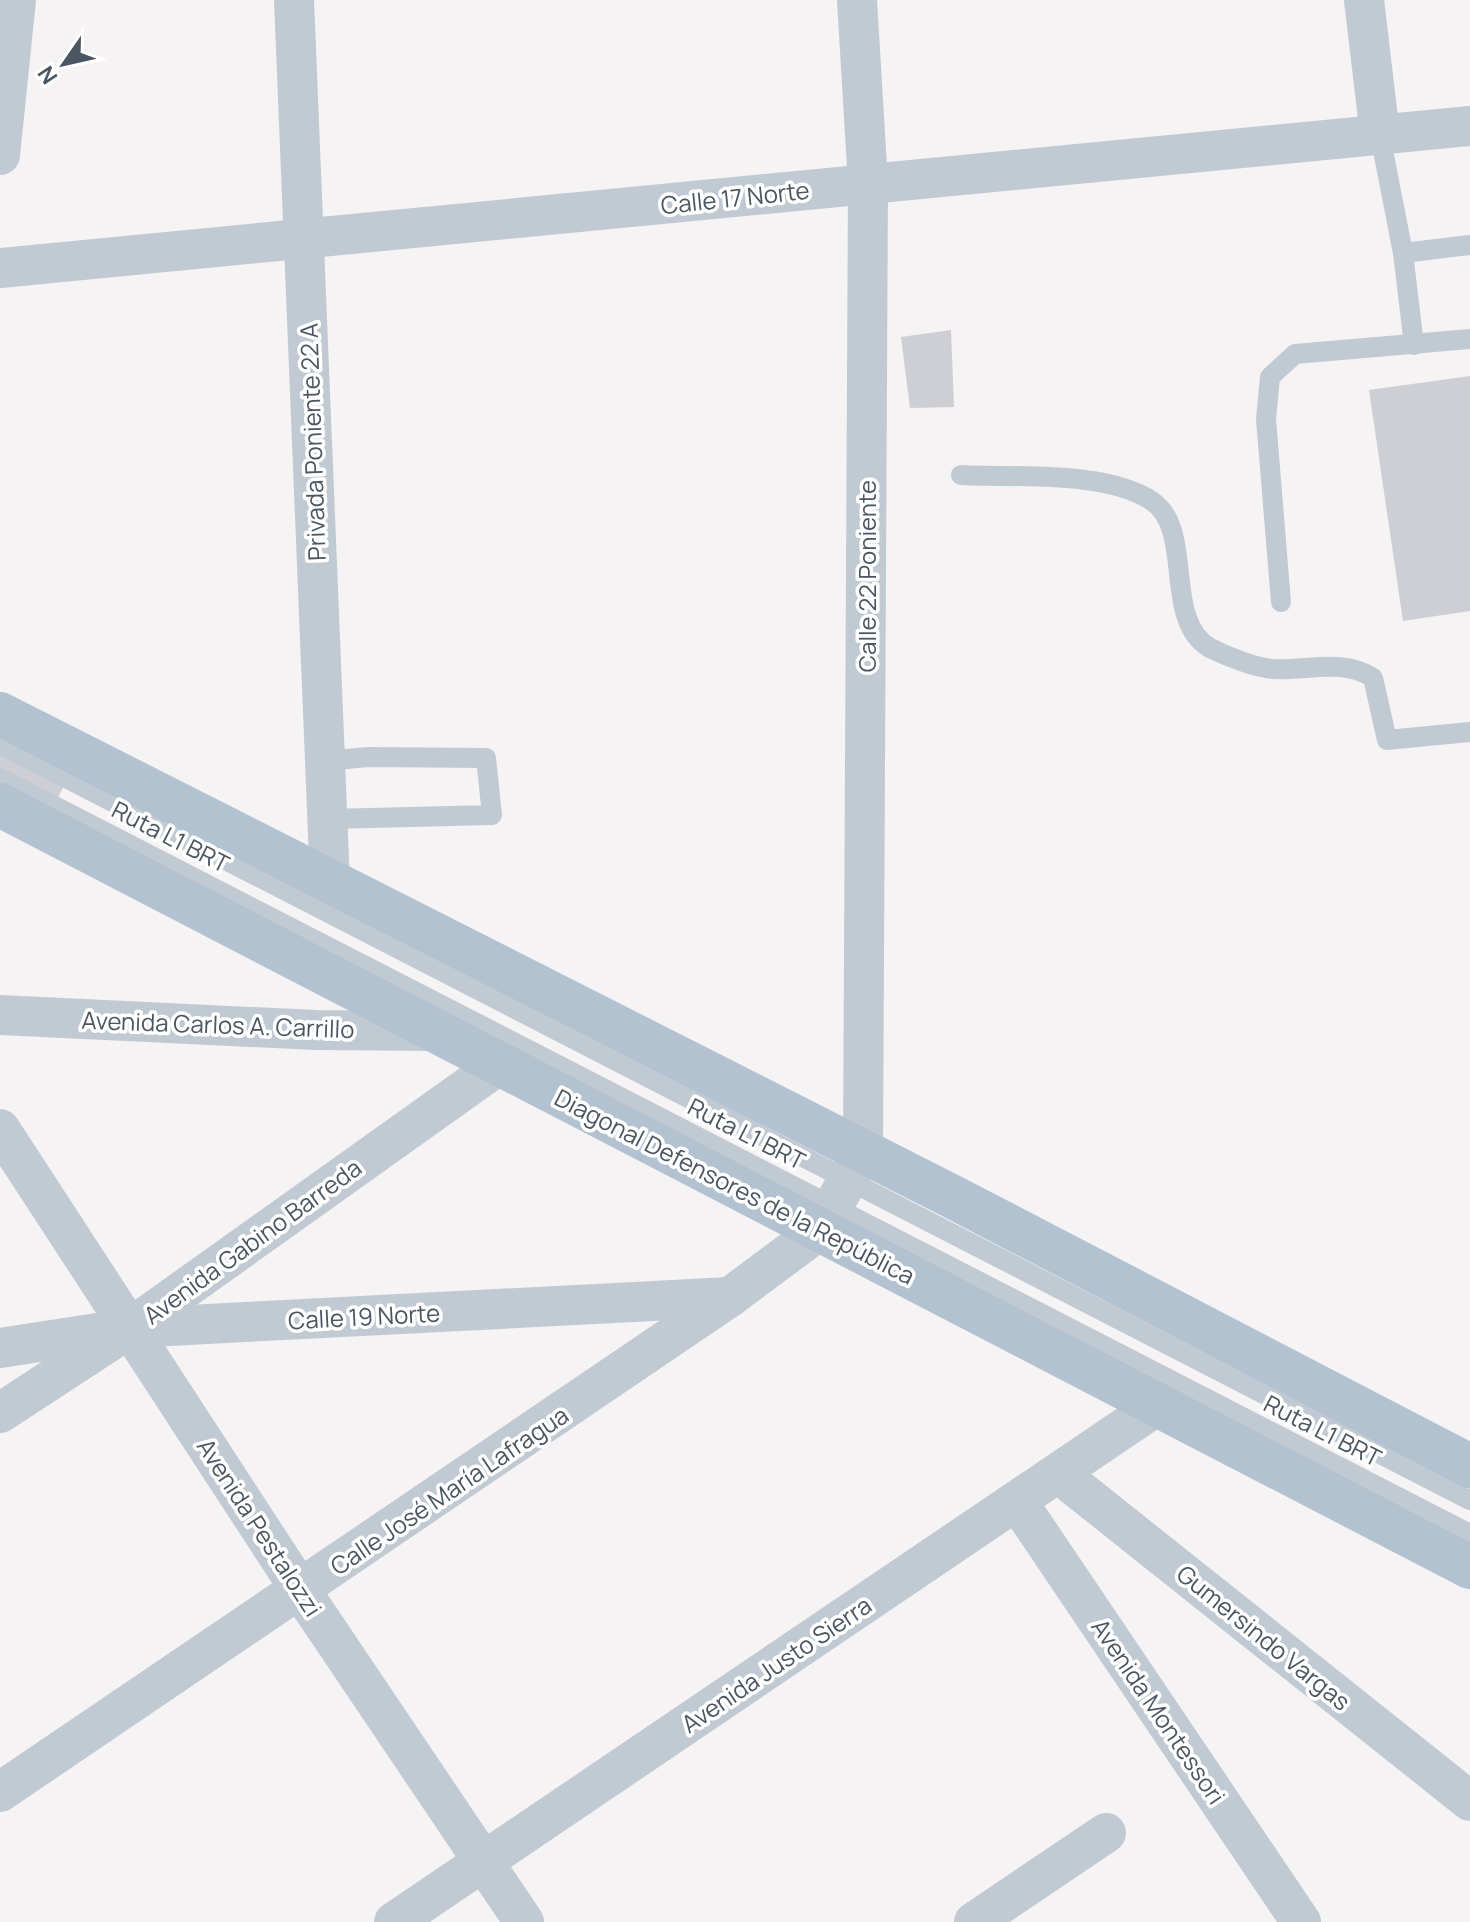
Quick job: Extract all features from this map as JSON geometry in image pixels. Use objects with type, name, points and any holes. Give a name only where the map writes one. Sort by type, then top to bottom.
[{"type":"main road","name":"Diagonal Defensores de la República","points":[[0,714],[330,884],[841,1191],[1158,1405],[1470,1567]]},
{"type":"main road","name":"Diagonal Defensores de la República","points":[[0,805],[500,1064],[841,1191],[1470,1466]]},
{"type":"street","points":[[0,155],[16,0]]},
{"type":"street","name":"Privada Poniente 22 A","points":[[294,0],[330,884]]},
{"type":"street","name":"Calle 22 Poniente","points":[[841,1191],[868,184],[857,0]]},
{"type":"street","points":[[1364,0],[1380,135]]},
{"type":"street","name":"Calle 17 Norte","points":[[0,268],[1470,126]]},
{"type":"street","name":"Avenida Carlos A. Carrillo","points":[[0,1015],[316,1030],[436,1031]]},
{"type":"street","name":"Avenida Gabino Barreda","points":[[0,1413],[130,1328],[500,1064]]},
{"type":"street","name":"Avenida Pestalozzi","points":[[0,1129],[301,1591],[524,1922]]},
{"type":"street","name":"Calle José María Lafragua","points":[[0,1792],[301,1591],[730,1297],[841,1191]]},
{"type":"street","name":"Calle 19 Norte","points":[[0,1348],[130,1328],[730,1297]]},
{"type":"street","name":"Avenida Justo Sierra","points":[[394,1922],[1158,1405]]},
{"type":"street","name":"Gumersindo Vargas","points":[[1058,1473],[1470,1801]]},
{"type":"street","name":"Avenida Montessori","points":[[1017,1501],[1301,1922]]},
{"type":"street","points":[[974,1922],[1106,1833]]},
{"type":"lane","points":[[1380,135],[1403,253],[1414,345]]},
{"type":"lane","points":[[1403,253],[1470,245]]},
{"type":"lane","points":[[1281,602],[1266,419],[1270,377],[1295,354],[1470,339]]},
{"type":"lane","points":[[961,475],[1103,482],[1150,500],[1167,515],[1189,626],[1209,647],[1270,669],[1357,666],[1373,678],[1387,740],[1470,732]]},
{"type":"lane","name":"Ruta L1 BRT","points":[[0,744],[841,1191],[1470,1534]]},
{"type":"lane","points":[[325,761],[368,757],[486,758],[492,815],[328,819]]},
{"type":"lane","name":"Ruta L1 BRT","points":[[0,778],[1470,1500]]},
{"type":"building","points":[[951,330],[954,407],[910,408],[901,337]]},
{"type":"building","points":[[1470,376],[1470,611],[1403,621],[1369,390]]},
{"type":"building","points":[[0,750],[65,784],[55,803],[0,773]]}]
